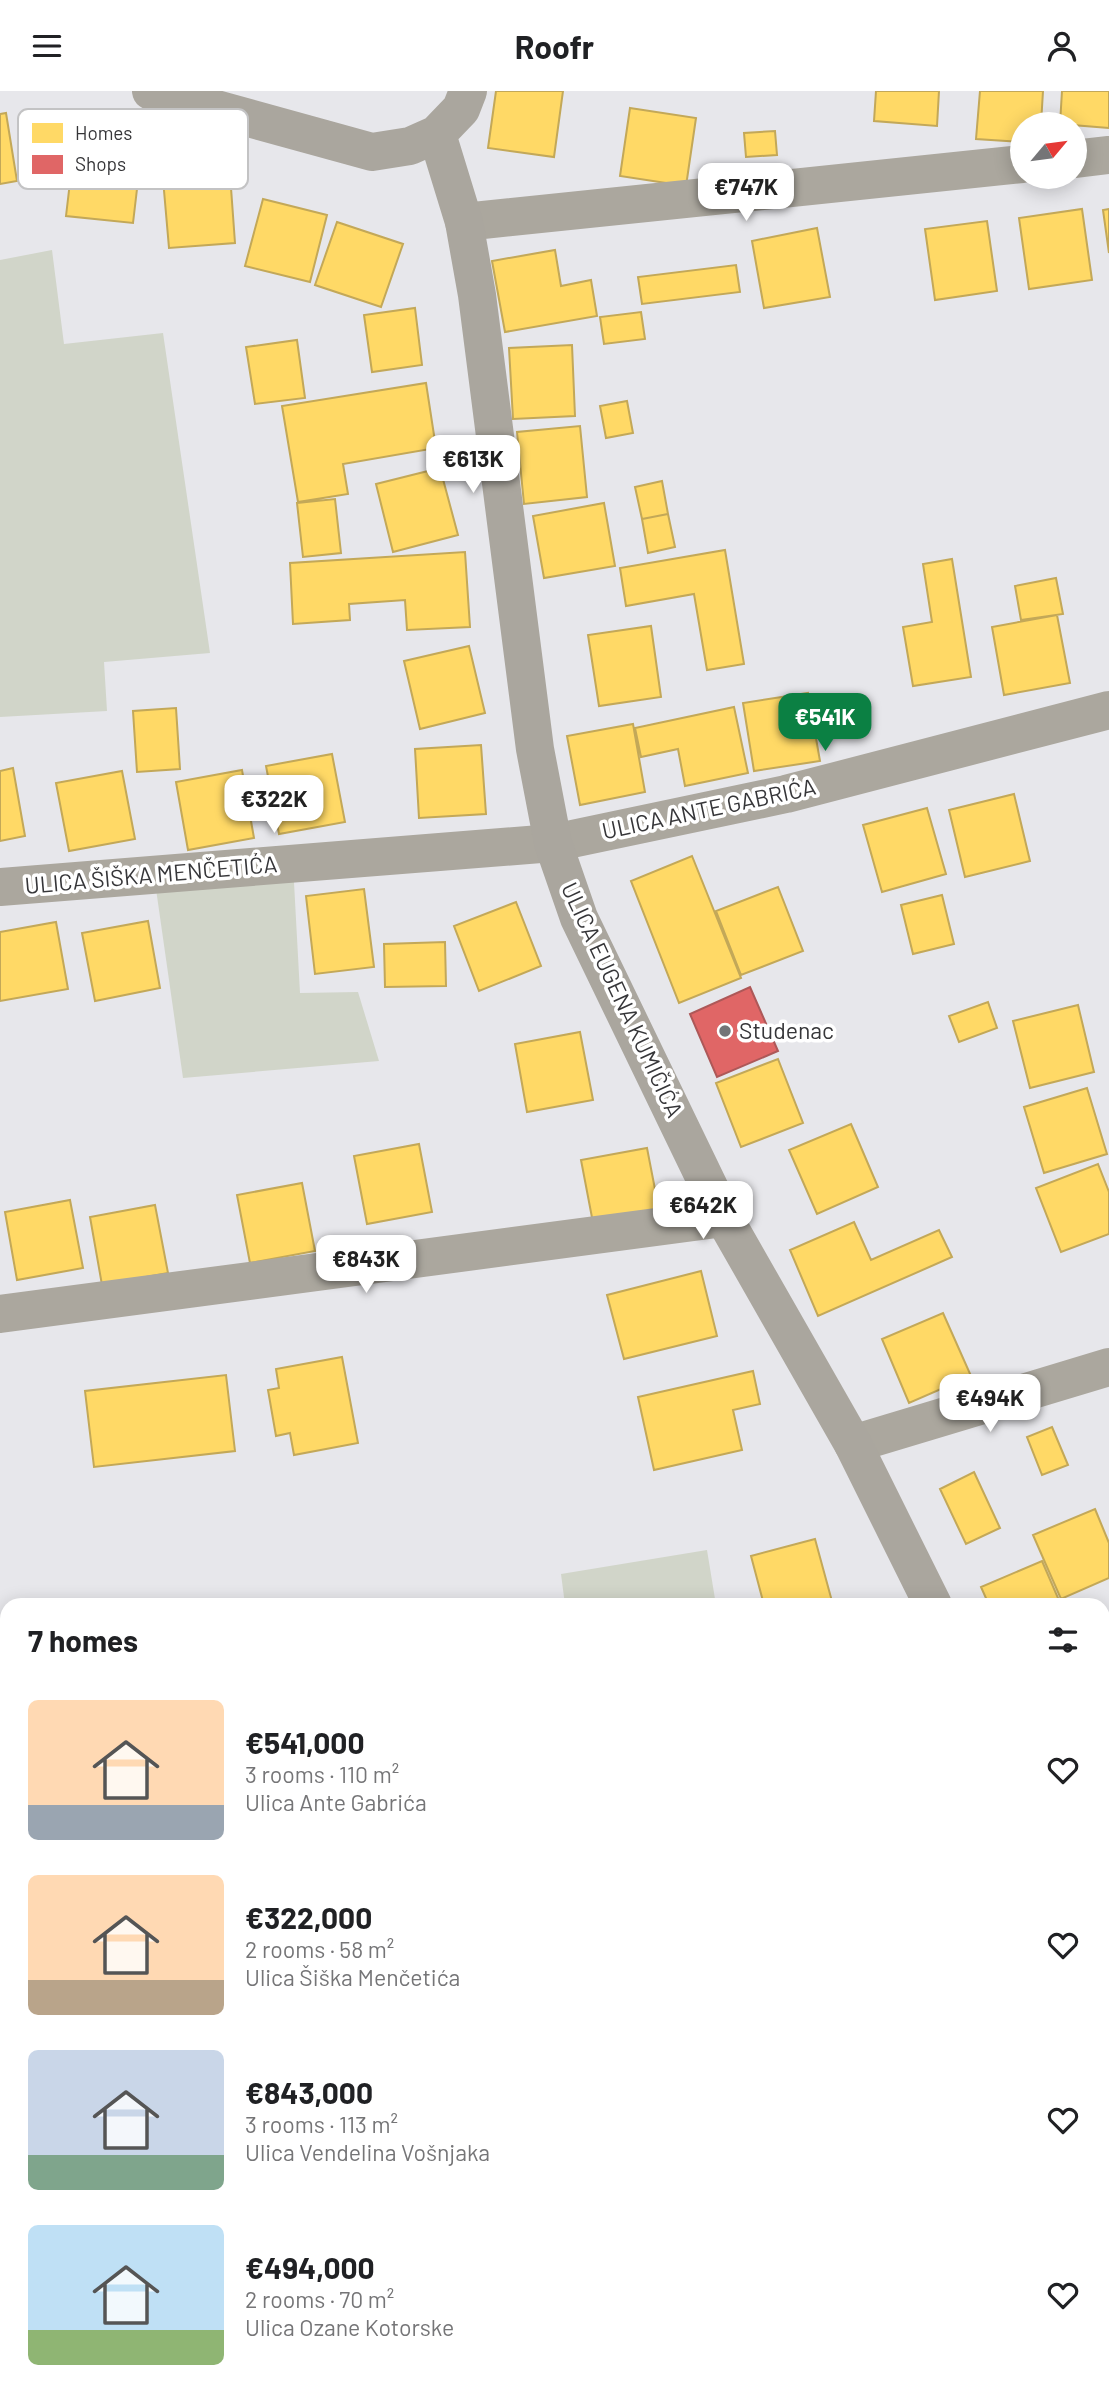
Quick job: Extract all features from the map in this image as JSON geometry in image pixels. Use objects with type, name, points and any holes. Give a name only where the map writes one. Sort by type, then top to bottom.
[{"type":"street","points":[[151,91],[216,109]]},
{"type":"street","points":[[248,118],[372,152],[410,146],[437,134],[461,109],[468,91]]},
{"type":"street","name":"ULICA EUGENA KUMIČIĆA","points":[[437,134],[464,222],[477,295],[535,749],[553,843],[579,918],[724,1218],[853,1444],[930,1598]]},
{"type":"street","points":[[1087,158],[1109,155]]},
{"type":"street","points":[[464,222],[1010,165]]},
{"type":"street","name":"ULICA ANTE GABRIĆA","points":[[553,843],[786,794],[1109,710]]},
{"type":"street","name":"ULICA ŠIŠKA MENČETIĆA","points":[[0,887],[553,843]]},
{"type":"street","points":[[0,1314],[724,1218]]},
{"type":"street","points":[[853,1444],[1109,1367]]},
{"type":"shaded area","points":[[52,250],[64,344],[163,333],[210,653],[104,662],[107,711],[0,717],[0,260]]},
{"type":"shaded area","points":[[293,864],[300,993],[358,992],[379,1061],[183,1078],[154,875]]},
{"type":"shaded area","points":[[707,1550],[715,1598],[564,1598],[561,1574]]},
{"type":"building: Homes","points":[[496,91],[563,91],[554,157],[488,148]]},
{"type":"building: Homes","points":[[876,91],[939,91],[937,126],[874,121]]},
{"type":"building: Homes","points":[[980,91],[1043,91],[1042,112],[1010,112],[1010,141],[976,139]]},
{"type":"building: Homes","points":[[1062,91],[1109,91],[1109,128],[1087,126],[1087,112],[1061,112]]},
{"type":"building: Homes","points":[[630,108],[696,118],[686,186],[620,176]]},
{"type":"building: Homes","points":[[6,113],[17,181],[0,184],[0,114]]},
{"type":"building: Homes","points":[[775,131],[777,155],[746,157],[744,133]]},
{"type":"building: Homes","points":[[69,189],[137,189],[133,223],[66,216]]},
{"type":"building: Homes","points":[[164,189],[231,189],[235,243],[169,248]]},
{"type":"building: Homes","points":[[263,199],[327,215],[310,282],[245,266]]},
{"type":"building: Homes","points":[[1082,209],[1092,280],[1029,289],[1019,218]]},
{"type":"building: Homes","points":[[1109,209],[1109,253],[1103,210]]},
{"type":"building: Homes","points":[[987,221],[997,291],[935,300],[925,229]]},
{"type":"building: Homes","points":[[337,222],[403,244],[381,307],[315,285]]},
{"type":"building: Homes","points":[[817,228],[830,297],[764,308],[752,241]]},
{"type":"building: Homes","points":[[555,250],[561,286],[591,280],[597,316],[505,332],[492,261]]},
{"type":"building: Homes","points":[[736,265],[740,292],[642,304],[638,277]]},
{"type":"building: Homes","points":[[415,308],[422,365],[372,372],[364,315]]},
{"type":"building: Homes","points":[[641,312],[645,339],[604,344],[600,317]]},
{"type":"building: Homes","points":[[297,340],[305,398],[255,404],[246,347]]},
{"type":"building: Homes","points":[[572,345],[575,416],[513,419],[509,348]]},
{"type":"building: Homes","points":[[426,383],[436,448],[343,464],[348,494],[298,502],[282,406]]},
{"type":"building: Homes","points":[[627,401],[633,433],[606,438],[600,406]]},
{"type":"building: Homes","points":[[580,426],[587,497],[524,504],[517,432]]},
{"type":"building: Homes","points":[[440,468],[458,535],[393,552],[376,484]]},
{"type":"building: Homes","points":[[662,481],[668,514],[642,519],[635,487]]},
{"type":"building: Homes","points":[[335,499],[341,553],[303,557],[297,503]]},
{"type":"building: Homes","points":[[604,503],[615,566],[544,578],[533,516]]},
{"type":"building: Homes","points":[[668,514],[675,547],[648,553],[642,519]]},
{"type":"building: Homes","points":[[725,550],[744,664],[707,670],[694,594],[626,606],[620,568]]},
{"type":"building: Homes","points":[[465,552],[470,627],[407,630],[405,600],[349,604],[350,620],[293,624],[290,563]]},
{"type":"building: Homes","points":[[952,559],[971,677],[913,686],[903,627],[932,622],[923,564]]},
{"type":"building: Homes","points":[[1056,578],[1063,614],[1021,620],[1015,586]]},
{"type":"building: Homes","points":[[1057,615],[1070,683],[1004,695],[992,627]]},
{"type":"building: Homes","points":[[651,626],[661,697],[599,706],[588,635]]},
{"type":"building: Homes","points":[[469,646],[485,713],[420,729],[404,661]]},
{"type":"building: Homes","points":[[808,693],[820,761],[754,771],[743,703]]},
{"type":"building: Homes","points":[[734,707],[748,773],[685,786],[678,749],[641,757],[635,728]]},
{"type":"building: Homes","points":[[176,708],[180,769],[137,772],[133,711]]},
{"type":"building: Homes","points":[[633,724],[645,792],[580,805],[567,736]]},
{"type":"building: Homes","points":[[481,745],[486,814],[419,818],[415,749]]},
{"type":"building: Homes","points":[[332,754],[345,822],[279,834],[266,766]]},
{"type":"building: Homes","points":[[13,768],[25,836],[0,841],[0,771]]},
{"type":"building: Homes","points":[[242,770],[254,838],[188,850],[176,782]]},
{"type":"building: Homes","points":[[122,771],[135,839],[69,851],[56,783]]},
{"type":"building: Homes","points":[[1014,794],[1030,861],[965,877],[949,810]]},
{"type":"building: Homes","points":[[927,808],[946,874],[882,892],[863,825]]},
{"type":"building: Homes","points":[[692,856],[741,978],[679,1003],[631,881]]},
{"type":"building: Homes","points":[[778,887],[803,951],[741,975],[716,911]]},
{"type":"building: Homes","points":[[364,889],[374,967],[315,974],[306,896]]},
{"type":"building: Homes","points":[[942,895],[954,944],[913,954],[901,905]]},
{"type":"building: Homes","points":[[516,902],[541,966],[479,991],[454,926]]},
{"type":"building: Homes","points":[[148,921],[160,988],[95,1001],[82,933]]},
{"type":"building: Homes","points":[[56,922],[68,989],[0,1001],[0,932]]},
{"type":"building: Homes","points":[[445,942],[446,986],[385,987],[384,944]]},
{"type":"building: Homes","points":[[988,1002],[997,1028],[959,1042],[949,1016]]},
{"type":"building: Homes","points":[[1078,1005],[1094,1072],[1030,1088],[1013,1021]]},
{"type":"building: Homes","points":[[580,1032],[593,1100],[527,1112],[515,1044]]},
{"type":"building: Homes","points":[[778,1059],[803,1123],[741,1147],[716,1083]]},
{"type":"building: Homes","points":[[1087,1088],[1107,1154],[1044,1173],[1024,1107]]},
{"type":"building: Homes","points":[[851,1124],[878,1187],[817,1214],[789,1150]]},
{"type":"building: Homes","points":[[419,1144],[432,1212],[367,1224],[354,1156]]},
{"type":"building: Homes","points":[[647,1148],[660,1215],[594,1228],[581,1160]]},
{"type":"building: Homes","points":[[1098,1164],[1109,1192],[1109,1234],[1061,1252],[1036,1188]]},
{"type":"building: Homes","points":[[302,1183],[315,1251],[250,1263],[237,1195]]},
{"type":"building: Homes","points":[[70,1200],[83,1268],[17,1280],[5,1212]]},
{"type":"building: Homes","points":[[155,1205],[168,1273],[102,1285],[90,1217]]},
{"type":"building: Homes","points":[[854,1222],[871,1260],[939,1230],[952,1257],[818,1316],[790,1250]]},
{"type":"building: Homes","points":[[701,1271],[717,1336],[624,1359],[607,1295]]},
{"type":"building: Homes","points":[[943,1313],[971,1376],[909,1403],[882,1339]]},
{"type":"building: Homes","points":[[342,1357],[358,1443],[294,1455],[290,1433],[276,1436],[268,1390],[279,1388],[276,1369]]},
{"type":"building: Homes","points":[[753,1371],[760,1404],[733,1410],[742,1450],[654,1470],[638,1397]]},
{"type":"building: Homes","points":[[226,1375],[235,1451],[94,1467],[85,1391]]},
{"type":"building: Homes","points":[[1052,1427],[1068,1465],[1042,1475],[1027,1437]]},
{"type":"building: Homes","points":[[974,1472],[1000,1528],[966,1544],[940,1489]]},
{"type":"building: Homes","points":[[1095,1509],[1109,1543],[1109,1578],[1061,1598],[1033,1535]]},
{"type":"building: Homes","points":[[815,1539],[831,1598],[762,1598],[751,1556]]},
{"type":"building: Homes","points":[[1042,1561],[1058,1598],[986,1598],[981,1587]]},
{"type":"building: Shops","points":[[750,987],[778,1051],[717,1077],[690,1014]]},
{"type":"place","name":"Studenac","points":[[725,1031]]}]
